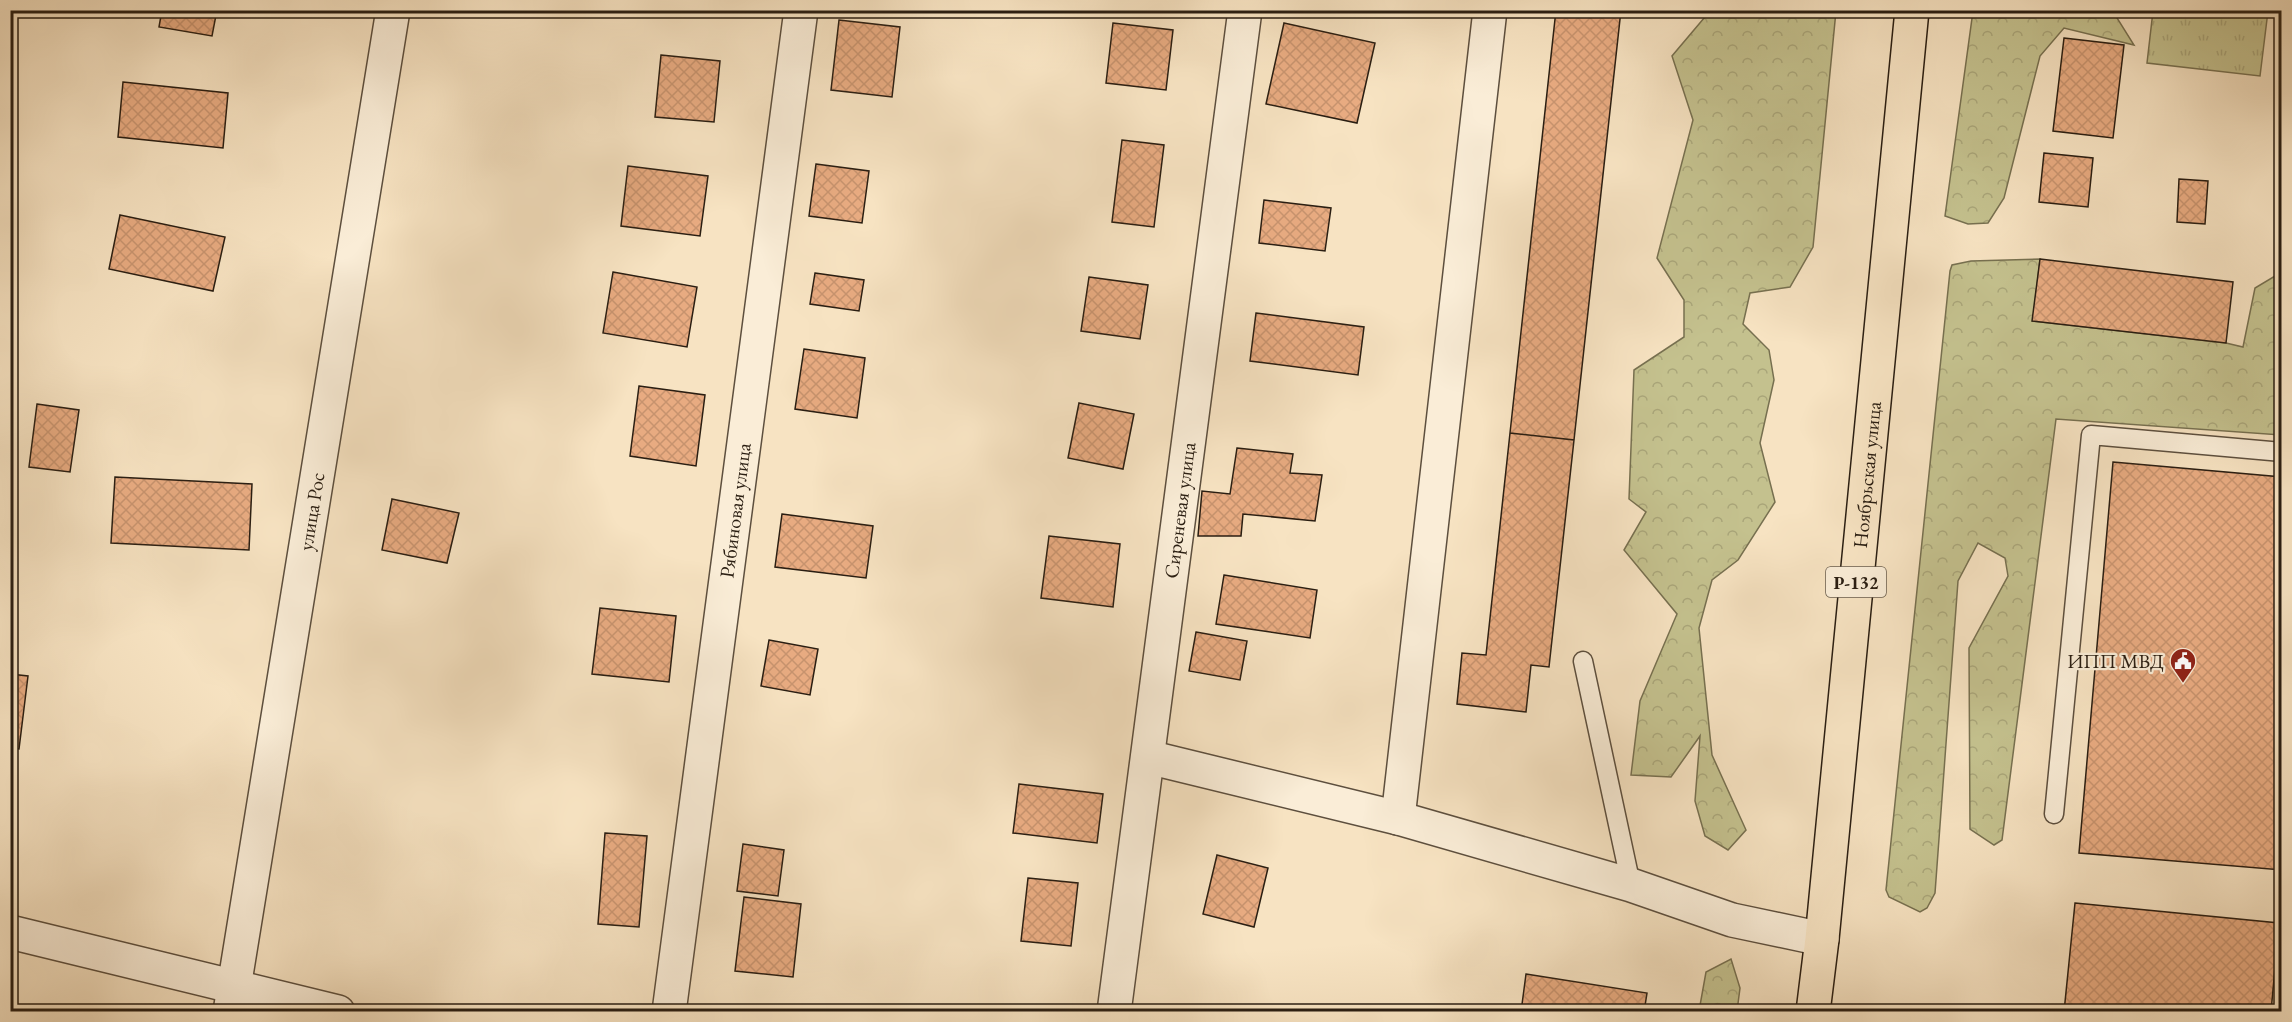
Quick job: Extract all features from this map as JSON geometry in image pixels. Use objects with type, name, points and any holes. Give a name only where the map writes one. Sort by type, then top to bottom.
[{"type":"highway","name":"Ноябрьская улица","points":[[1813,1011],[1822,939],[1911,10]]},
{"type":"street","name":"улица Рос","points":[[231,999],[393,10]]},
{"type":"street","name":"Рябиновая улица","points":[[669,1011],[801,10]]},
{"type":"street","name":"Сиреневая улица","points":[[1114,1011],[1245,10]]},
{"type":"street","points":[[1398,818],[1490,10]]},
{"type":"street","points":[[1148,757],[1398,818],[1631,885],[1732,920],[1822,939]]},
{"type":"street","points":[[10,932],[231,999],[338,1011]]},
{"type":"lane","points":[[2054,814],[2091,435],[2282,452]]},
{"type":"lane","points":[[1582,661],[1631,885]]},
{"type":"green space","points":[[2106,10],[2114,13],[2134,45],[2064,28],[2040,56],[2004,198],[1988,223],[1968,224],[1945,216],[1973,11]]},
{"type":"green space","points":[[1710,11],[1836,11],[1813,247],[1790,287],[1750,293],[1743,324],[1769,350],[1774,380],[1760,443],[1775,502],[1738,560],[1712,580],[1699,628],[1712,755],[1746,830],[1728,850],[1705,836],[1695,801],[1700,736],[1671,777],[1631,775],[1640,701],[1677,614],[1624,550],[1646,512],[1629,499],[1634,370],[1684,337],[1684,300],[1657,258],[1693,120],[1672,56]]},
{"type":"green space","points":[[2153,11],[2268,11],[2260,76],[2147,63]]},
{"type":"green space","points":[[2040,259],[2033,321],[2226,343],[2243,347],[2255,288],[2280,273],[2282,276],[2281,435],[2056,419],[2002,840],[1994,845],[1970,829],[1969,648],[2008,576],[2005,558],[1978,543],[1958,581],[1935,893],[1927,908],[1920,912],[1889,897],[1886,890],[1950,271],[1952,265],[1971,261]]},
{"type":"green space","points":[[1731,959],[1740,988],[1737,1011],[1699,1011],[1706,972]]},
{"type":"building","points":[[162,10],[217,10],[212,36],[159,27]]},
{"type":"building","points":[[1556,10],[1621,10],[1574,440],[1510,433]]},
{"type":"building","points":[[839,20],[900,27],[892,97],[831,90]]},
{"type":"building","points":[[1113,23],[1173,30],[1166,90],[1106,83]]},
{"type":"building","points":[[1284,23],[1375,43],[1357,123],[1266,104]]},
{"type":"building","points":[[2064,38],[2124,45],[2113,138],[2053,131]]},
{"type":"building","points":[[661,55],[720,61],[714,122],[655,117]]},
{"type":"building","points":[[123,82],[228,93],[223,148],[118,137]]},
{"type":"building","points":[[1122,140],[1164,145],[1154,227],[1112,222]]},
{"type":"building","points":[[2044,153],[2093,158],[2088,207],[2039,202]]},
{"type":"building","points":[[816,164],[869,171],[862,223],[809,216]]},
{"type":"building","points":[[628,166],[708,176],[700,236],[621,226]]},
{"type":"building","points":[[2179,179],[2208,181],[2205,224],[2177,222]]},
{"type":"building","points":[[1264,200],[1331,208],[1325,251],[1259,243]]},
{"type":"building","points":[[120,215],[225,237],[213,291],[109,269]]},
{"type":"building","points":[[2040,259],[2233,282],[2226,343],[2032,321]]},
{"type":"building","points":[[613,272],[697,287],[687,347],[603,333]]},
{"type":"building","points":[[815,273],[864,280],[859,311],[810,304]]},
{"type":"building","points":[[1089,277],[1148,285],[1140,339],[1081,331]]},
{"type":"building","points":[[1256,313],[1364,327],[1358,375],[1250,361]]},
{"type":"building","points":[[804,349],[865,358],[857,418],[795,409]]},
{"type":"building","points":[[639,386],[705,395],[696,466],[630,456]]},
{"type":"building","points":[[1079,403],[1134,414],[1123,469],[1068,458]]},
{"type":"building","points":[[37,404],[79,410],[70,472],[29,467]]},
{"type":"building","points":[[1510,433],[1574,440],[1549,667],[1531,665],[1526,712],[1457,704],[1462,653],[1486,655]]},
{"type":"building","points":[[1237,448],[1293,454],[1290,473],[1322,475],[1315,521],[1243,514],[1241,536],[1198,536],[1202,491],[1230,494]]},
{"type":"building","points":[[2113,462],[2282,477],[2282,870],[2079,853]]},
{"type":"building","points":[[115,477],[252,484],[249,550],[111,543]]},
{"type":"building","points":[[392,499],[459,513],[447,563],[382,550]]},
{"type":"building","points":[[782,514],[873,526],[866,578],[775,567]]},
{"type":"building","points":[[1049,536],[1120,544],[1113,607],[1041,598]]},
{"type":"building","points":[[1224,575],[1317,590],[1310,638],[1216,624]]},
{"type":"building","points":[[600,608],[676,616],[669,682],[592,674]]},
{"type":"building","points":[[1196,632],[1247,641],[1240,680],[1189,671]]},
{"type":"building","points":[[769,640],[818,649],[810,695],[761,686]]},
{"type":"building","points":[[10,674],[28,676],[19,749],[10,748]]},
{"type":"building","points":[[1019,784],[1103,794],[1097,843],[1013,833]]},
{"type":"building","points":[[605,833],[647,836],[639,927],[598,924]]},
{"type":"building","points":[[743,844],[784,850],[778,896],[737,891]]},
{"type":"building","points":[[1217,855],[1268,868],[1254,927],[1203,914]]},
{"type":"building","points":[[1028,878],[1078,883],[1071,946],[1021,941]]},
{"type":"building","points":[[744,897],[801,904],[793,977],[735,971]]},
{"type":"building","points":[[2075,903],[2279,923],[2271,1012],[2064,1012]]},
{"type":"building","points":[[1526,974],[1647,993],[1644,1012],[1521,1012]]},
{"type":"place","name":"ИПП МВД","points":[[2183,684]]}]
